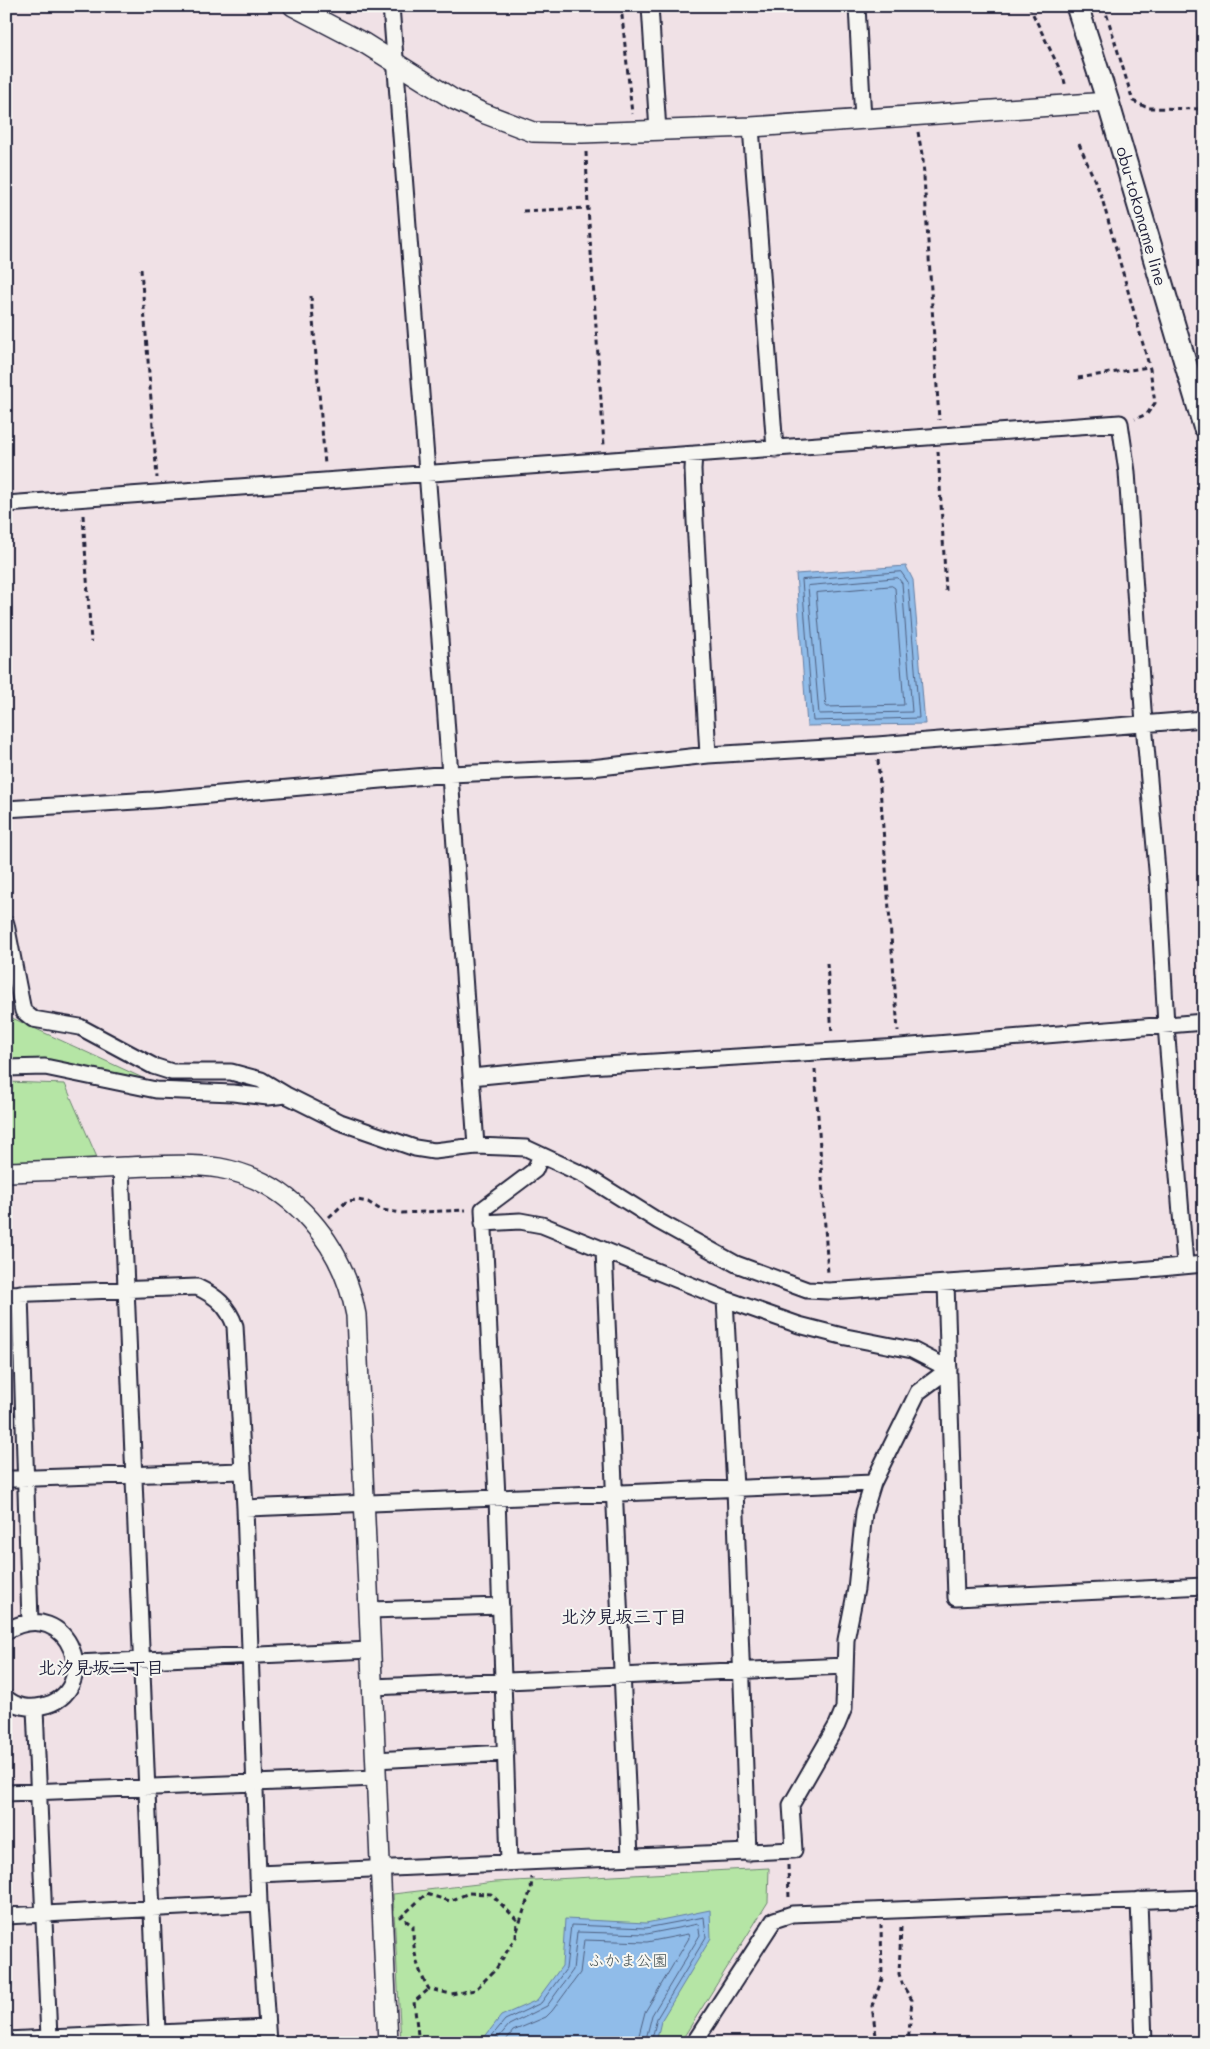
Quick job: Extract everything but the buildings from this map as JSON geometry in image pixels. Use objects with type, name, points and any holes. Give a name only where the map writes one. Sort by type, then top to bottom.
[{"type":"main road","name":"obu-tokoname line","points":[[1078,6],[1204,426]]},
{"type":"street","points":[[293,6],[396,63],[453,98],[483,113],[533,132],[634,132],[752,127],[916,117],[1108,102]]},
{"type":"street","points":[[391,6],[450,774],[476,1146]]},
{"type":"street","points":[[650,6],[658,131]]},
{"type":"street","points":[[857,6],[863,120]]},
{"type":"street","points":[[752,127],[775,449]]},
{"type":"street","points":[[6,504],[82,500],[327,480],[1120,423],[1127,472],[1185,1264]]},
{"type":"street","points":[[694,454],[695,521],[708,755]]},
{"type":"street","points":[[6,809],[152,800],[450,774],[591,768],[708,755],[877,745],[1204,719]]},
{"type":"street","points":[[6,924],[22,1011],[33,1019],[80,1027],[153,1066],[172,1072],[231,1072],[261,1080],[286,1096],[340,1122],[414,1148],[434,1151],[476,1146],[526,1148],[586,1176],[658,1221],[736,1264],[807,1290],[829,1291],[1204,1264]]},
{"type":"street","points":[[471,1076],[588,1066],[833,1052],[1204,1022]]},
{"type":"street","points":[[6,1068],[45,1067],[156,1090],[232,1093],[268,1097],[286,1096]]},
{"type":"street","points":[[483,1216],[535,1170],[541,1155]]},
{"type":"street","points":[[6,1172],[190,1164],[222,1168],[272,1188],[295,1204],[318,1228],[341,1265],[351,1288],[356,1315],[366,1502],[388,2043]]},
{"type":"street","points":[[121,1167],[158,2032]]},
{"type":"street","points":[[483,1216],[542,1224],[725,1298],[800,1325],[846,1338],[912,1350],[949,1369]]},
{"type":"street","points":[[483,1216],[497,1497],[510,1862]]},
{"type":"street","points":[[604,1250],[630,1858]]},
{"type":"street","points":[[946,1283],[956,1598],[1204,1586]]},
{"type":"street","points":[[6,2040],[158,2032],[267,2036],[259,1903],[245,1508],[235,1326],[230,1312],[221,1301],[197,1287],[127,1288],[13,1294],[26,1479],[30,1622]]},
{"type":"street","points":[[725,1298],[748,1853]]},
{"type":"street","points":[[258,1874],[794,1850],[791,1805],[837,1725],[844,1708],[846,1640],[856,1589],[864,1512],[873,1483],[918,1392],[949,1369]]},
{"type":"street","points":[[6,1479],[242,1471]]},
{"type":"street","points":[[245,1508],[873,1483]]},
{"type":"street","points":[[370,1610],[501,1606]]},
{"type":"street","points":[[6,1631],[17,1624],[30,1622],[44,1623],[56,1628],[70,1643],[76,1663],[74,1676],[64,1693],[48,1705],[35,1708],[21,1706],[6,1698]]},
{"type":"street","points":[[76,1663],[371,1650]]},
{"type":"street","points":[[373,1687],[845,1666]]},
{"type":"street","points":[[35,1708],[49,2038]]},
{"type":"street","points":[[6,1793],[254,1782],[506,1753]]},
{"type":"street","points":[[694,2043],[774,1920],[792,1914],[1204,1898]]},
{"type":"street","points":[[1139,1900],[1144,2043]]},
{"type":"street","points":[[6,1916],[259,1903]]},
{"type":"path","points":[[621,6],[634,132]]},
{"type":"path","points":[[1028,6],[1063,76],[1070,105]]},
{"type":"path","points":[[1104,6],[1133,101],[1148,108],[1204,109]]},
{"type":"path","points":[[916,117],[923,170],[946,591]]},
{"type":"path","points":[[586,133],[588,208],[605,460]]},
{"type":"path","points":[[1079,144],[1101,195],[1149,367],[1154,395],[1153,409],[1147,414],[1134,420],[1120,423]]},
{"type":"path","points":[[523,211],[588,208]]},
{"type":"path","points":[[141,269],[158,494]]},
{"type":"path","points":[[311,296],[327,480]]},
{"type":"path","points":[[1078,378],[1149,367]]},
{"type":"path","points":[[82,500],[92,642]]},
{"type":"path","points":[[877,745],[900,1047]]},
{"type":"path","points":[[827,962],[833,1052]]},
{"type":"path","points":[[814,1053],[829,1291]]},
{"type":"path","points":[[318,1228],[347,1201],[357,1200],[368,1202],[381,1210],[402,1213],[483,1216]]},
{"type":"path","points":[[788,1851],[789,1898],[792,1914]]},
{"type":"path","points":[[516,1937],[517,1920],[491,1894],[469,1893],[450,1901],[426,1894],[401,1917],[413,1926],[413,1952],[421,1976],[429,1989],[451,1994],[475,1990],[496,1969],[516,1937],[531,1889],[534,1861]]},
{"type":"path","points":[[901,1911],[900,1974],[903,1986],[912,2000],[908,2043]]},
{"type":"path","points":[[877,2043],[872,2006],[882,1979],[881,1912]]},
{"type":"path","points":[[419,2043],[414,2002],[429,1989]]},
{"type":"green space","points":[[6,998],[10,1017],[145,1079],[62,1062],[6,1059]]},
{"type":"green space","points":[[6,1082],[65,1084],[99,1162],[6,1164]]},
{"type":"green space","name":"ふかま公園","points":[[769,1868],[768,1902],[680,2043],[401,2043],[393,1894],[495,1882]]},
{"type":"water","points":[[906,566],[913,580],[925,724],[807,726],[796,574]]},
{"type":"water","points":[[710,1910],[711,1938],[661,2021],[656,2043],[480,2043],[501,2016],[537,2000],[562,1966],[565,1919],[646,1923]]},
{"type":"district","name":"北汐見坂三丁目","points":[[624,1616]]},
{"type":"district","name":"北汐見坂二丁目","points":[[101,1667]]}]
